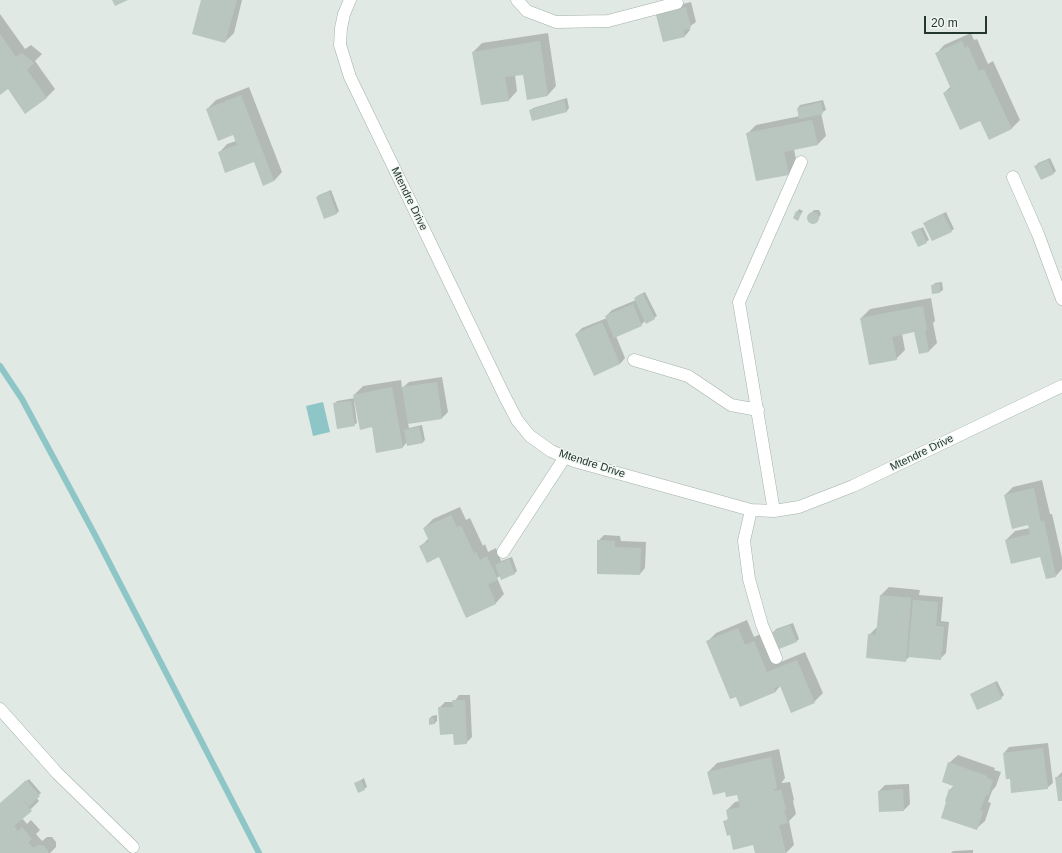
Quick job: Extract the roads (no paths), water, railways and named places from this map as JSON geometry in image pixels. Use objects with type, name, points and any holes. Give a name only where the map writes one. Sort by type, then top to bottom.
[{"type":"street","name":"Mtendre Drive","points":[[350,0],[344,14],[340,45],[350,77],[517,420],[530,436],[551,451],[574,461],[751,510],[774,512],[799,507],[853,486],[1062,386]]},
{"type":"street","points":[[517,0],[527,10],[556,22],[608,21],[677,3]]},
{"type":"street","points":[[774,512],[740,302],[801,162]]},
{"type":"street","points":[[1013,177],[1038,234],[1062,299]]},
{"type":"street","points":[[634,360],[688,376],[732,405],[758,410]]},
{"type":"street","points":[[503,552],[565,457]]},
{"type":"street","points":[[751,510],[744,541],[749,579],[762,625],[776,658]]},
{"type":"street","points":[[0,709],[57,774],[133,847]]},
{"type":"water","points":[[323,402],[330,432],[313,436],[306,406]]},
{"type":"waterway","points":[[0,366],[22,399],[95,535],[259,853]]}]
